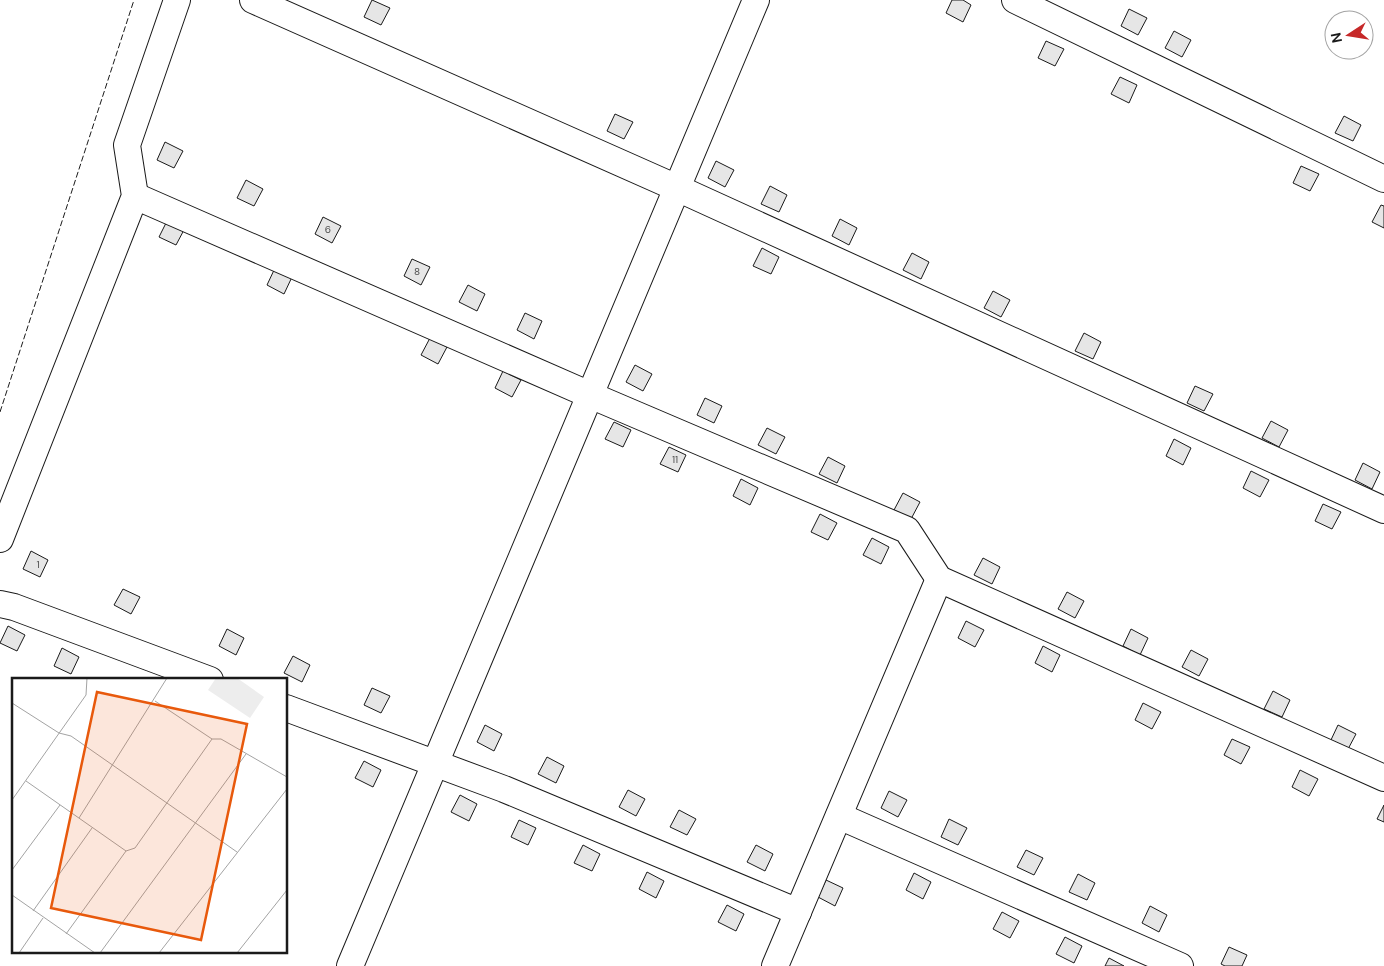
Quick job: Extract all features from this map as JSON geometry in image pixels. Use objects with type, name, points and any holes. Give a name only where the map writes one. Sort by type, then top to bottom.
[{"type":"street","points":[[0,539],[135,196],[127,145],[177,0]]},
{"type":"street","points":[[253,0],[677,188],[1384,510]]},
{"type":"street","points":[[350,966],[756,0]]},
{"type":"street","points":[[1016,0],[1384,179]]},
{"type":"street","points":[[135,196],[590,395],[907,530],[939,579],[1384,778]]},
{"type":"street","points":[[775,966],[939,579]]},
{"type":"street","points":[[0,604],[14,607],[205,678]]},
{"type":"street","points":[[288,709],[504,789],[798,912]]},
{"type":"street","points":[[839,816],[1180,966]]},
{"type":"building","points":[[372,0],[390,8],[381,25],[364,17]]},
{"type":"building","points":[[952,0],[963,0],[971,5],[963,22],[946,13]]},
{"type":"building","points":[[1129,9],[1147,18],[1138,35],[1121,26]]},
{"type":"building","points":[[1174,31],[1191,40],[1182,57],[1165,48]]},
{"type":"building","points":[[1046,41],[1064,49],[1055,66],[1038,58]]},
{"type":"building","points":[[1120,77],[1137,85],[1129,103],[1111,94]]},
{"type":"building","points":[[615,114],[633,122],[624,139],[607,131]]},
{"type":"building","points":[[1344,116],[1361,125],[1353,141],[1335,133]]},
{"type":"building","points":[[165,142],[183,151],[174,168],[157,160]]},
{"type":"building","points":[[716,161],[734,170],[725,187],[708,178]]},
{"type":"building","points":[[1301,166],[1319,174],[1310,191],[1293,183]]},
{"type":"building","points":[[246,180],[263,189],[254,206],[237,198]]},
{"type":"building","points":[[770,186],[787,195],[779,212],[761,204]]},
{"type":"building","points":[[1381,205],[1384,206],[1384,228],[1372,222]]},
{"type":"building","points":[[323,217],[341,226],[332,243],[315,234]]},
{"type":"building","points":[[168,219],[185,228],[176,245],[159,237]]},
{"type":"building","points":[[840,219],[857,228],[849,245],[832,236]]},
{"type":"building","points":[[762,248],[779,257],[771,274],[753,266]]},
{"type":"building","points":[[912,253],[929,262],[921,279],[903,270]]},
{"type":"building","points":[[412,259],[430,267],[421,285],[404,276]]},
{"type":"building","points":[[275,268],[292,277],[284,294],[267,285]]},
{"type":"building","points":[[468,285],[485,294],[477,311],[459,302]]},
{"type":"building","points":[[993,291],[1010,300],[1001,317],[984,308]]},
{"type":"building","points":[[525,313],[542,321],[534,339],[517,330]]},
{"type":"building","points":[[1084,333],[1101,342],[1093,359],[1075,351]]},
{"type":"building","points":[[430,338],[447,347],[438,364],[421,355]]},
{"type":"building","points":[[635,365],[652,374],[643,391],[626,382]]},
{"type":"building","points":[[503,371],[521,380],[512,397],[495,388]]},
{"type":"building","points":[[1195,386],[1213,394],[1204,411],[1187,403]]},
{"type":"building","points":[[705,398],[722,406],[714,423],[697,415]]},
{"type":"building","points":[[1271,421],[1288,430],[1279,447],[1262,438]]},
{"type":"building","points":[[614,422],[631,430],[623,447],[605,439]]},
{"type":"building","points":[[767,428],[785,437],[776,454],[758,445]]},
{"type":"building","points":[[1174,439],[1191,448],[1183,465],[1166,456]]},
{"type":"building","points":[[669,447],[686,455],[678,472],[660,464]]},
{"type":"building","points":[[828,457],[845,466],[837,483],[819,474]]},
{"type":"building","points":[[1363,463],[1380,472],[1372,489],[1355,480]]},
{"type":"building","points":[[1251,471],[1269,480],[1260,497],[1243,488]]},
{"type":"building","points":[[741,479],[758,488],[750,505],[733,496]]},
{"type":"building","points":[[903,493],[920,502],[911,519],[894,510]]},
{"type":"building","points":[[1323,504],[1341,512],[1332,529],[1315,521]]},
{"type":"building","points":[[820,514],[837,523],[828,540],[811,532]]},
{"type":"building","points":[[872,538],[889,547],[881,564],[863,555]]},
{"type":"building","points":[[31,551],[48,560],[40,577],[23,569]]},
{"type":"building","points":[[983,558],[1000,567],[992,584],[974,575]]},
{"type":"building","points":[[123,589],[140,597],[131,614],[114,605]]},
{"type":"building","points":[[1067,592],[1084,601],[1075,618],[1058,609]]},
{"type":"building","points":[[966,621],[984,630],[975,647],[958,638]]},
{"type":"building","points":[[8,626],[25,635],[17,651],[0,643]]},
{"type":"building","points":[[227,629],[244,638],[236,655],[219,646]]},
{"type":"building","points":[[1131,629],[1148,638],[1140,655],[1123,646]]},
{"type":"building","points":[[1043,646],[1060,655],[1052,672],[1035,663]]},
{"type":"building","points":[[62,648],[79,657],[71,674],[54,666]]},
{"type":"building","points":[[1191,650],[1208,659],[1199,676],[1182,667]]},
{"type":"building","points":[[293,656],[310,665],[302,682],[284,673]]},
{"type":"building","points":[[372,688],[390,696],[381,713],[364,705]]},
{"type":"building","points":[[1273,691],[1290,700],[1282,717],[1264,709]]},
{"type":"building","points":[[1143,703],[1161,712],[1152,729],[1135,720]]},
{"type":"building","points":[[485,725],[502,734],[494,751],[477,742]]},
{"type":"building","points":[[1338,725],[1356,734],[1347,751],[1330,742]]},
{"type":"building","points":[[1232,739],[1250,747],[1241,764],[1224,755]]},
{"type":"building","points":[[547,757],[564,766],[556,783],[538,774]]},
{"type":"building","points":[[364,761],[381,770],[373,787],[355,778]]},
{"type":"building","points":[[1300,770],[1318,779],[1309,796],[1292,787]]},
{"type":"building","points":[[628,790],[645,799],[636,816],[619,807]]},
{"type":"building","points":[[889,791],[907,800],[898,817],[881,808]]},
{"type":"building","points":[[460,795],[477,804],[469,821],[451,812]]},
{"type":"building","points":[[1384,805],[1384,822],[1377,819]]},
{"type":"building","points":[[679,810],[696,819],[687,835],[670,827]]},
{"type":"building","points":[[949,819],[967,828],[958,845],[941,837]]},
{"type":"building","points":[[519,820],[536,828],[528,845],[511,837]]},
{"type":"building","points":[[583,845],[600,854],[592,871],[574,863]]},
{"type":"building","points":[[756,845],[773,854],[765,871],[747,862]]},
{"type":"building","points":[[1026,850],[1043,858],[1034,875],[1017,867]]},
{"type":"building","points":[[647,872],[664,881],[656,898],[639,889]]},
{"type":"building","points":[[914,873],[931,882],[923,899],[906,890]]},
{"type":"building","points":[[1078,874],[1095,883],[1087,900],[1069,892]]},
{"type":"building","points":[[826,880],[843,888],[835,906],[818,897]]},
{"type":"building","points":[[727,905],[744,914],[736,931],[718,922]]},
{"type":"building","points":[[1150,906],[1167,915],[1159,932],[1142,923]]},
{"type":"building","points":[[1002,912],[1019,921],[1010,938],[993,929]]},
{"type":"building","points":[[1065,937],[1082,946],[1074,963],[1056,954]]},
{"type":"building","points":[[1229,947],[1247,955],[1242,966],[1225,966],[1221,964]]},
{"type":"building","points":[[1109,958],[1124,966],[1105,966]]},
{"type":"fence","points":[[0,412],[134,0]]}]
